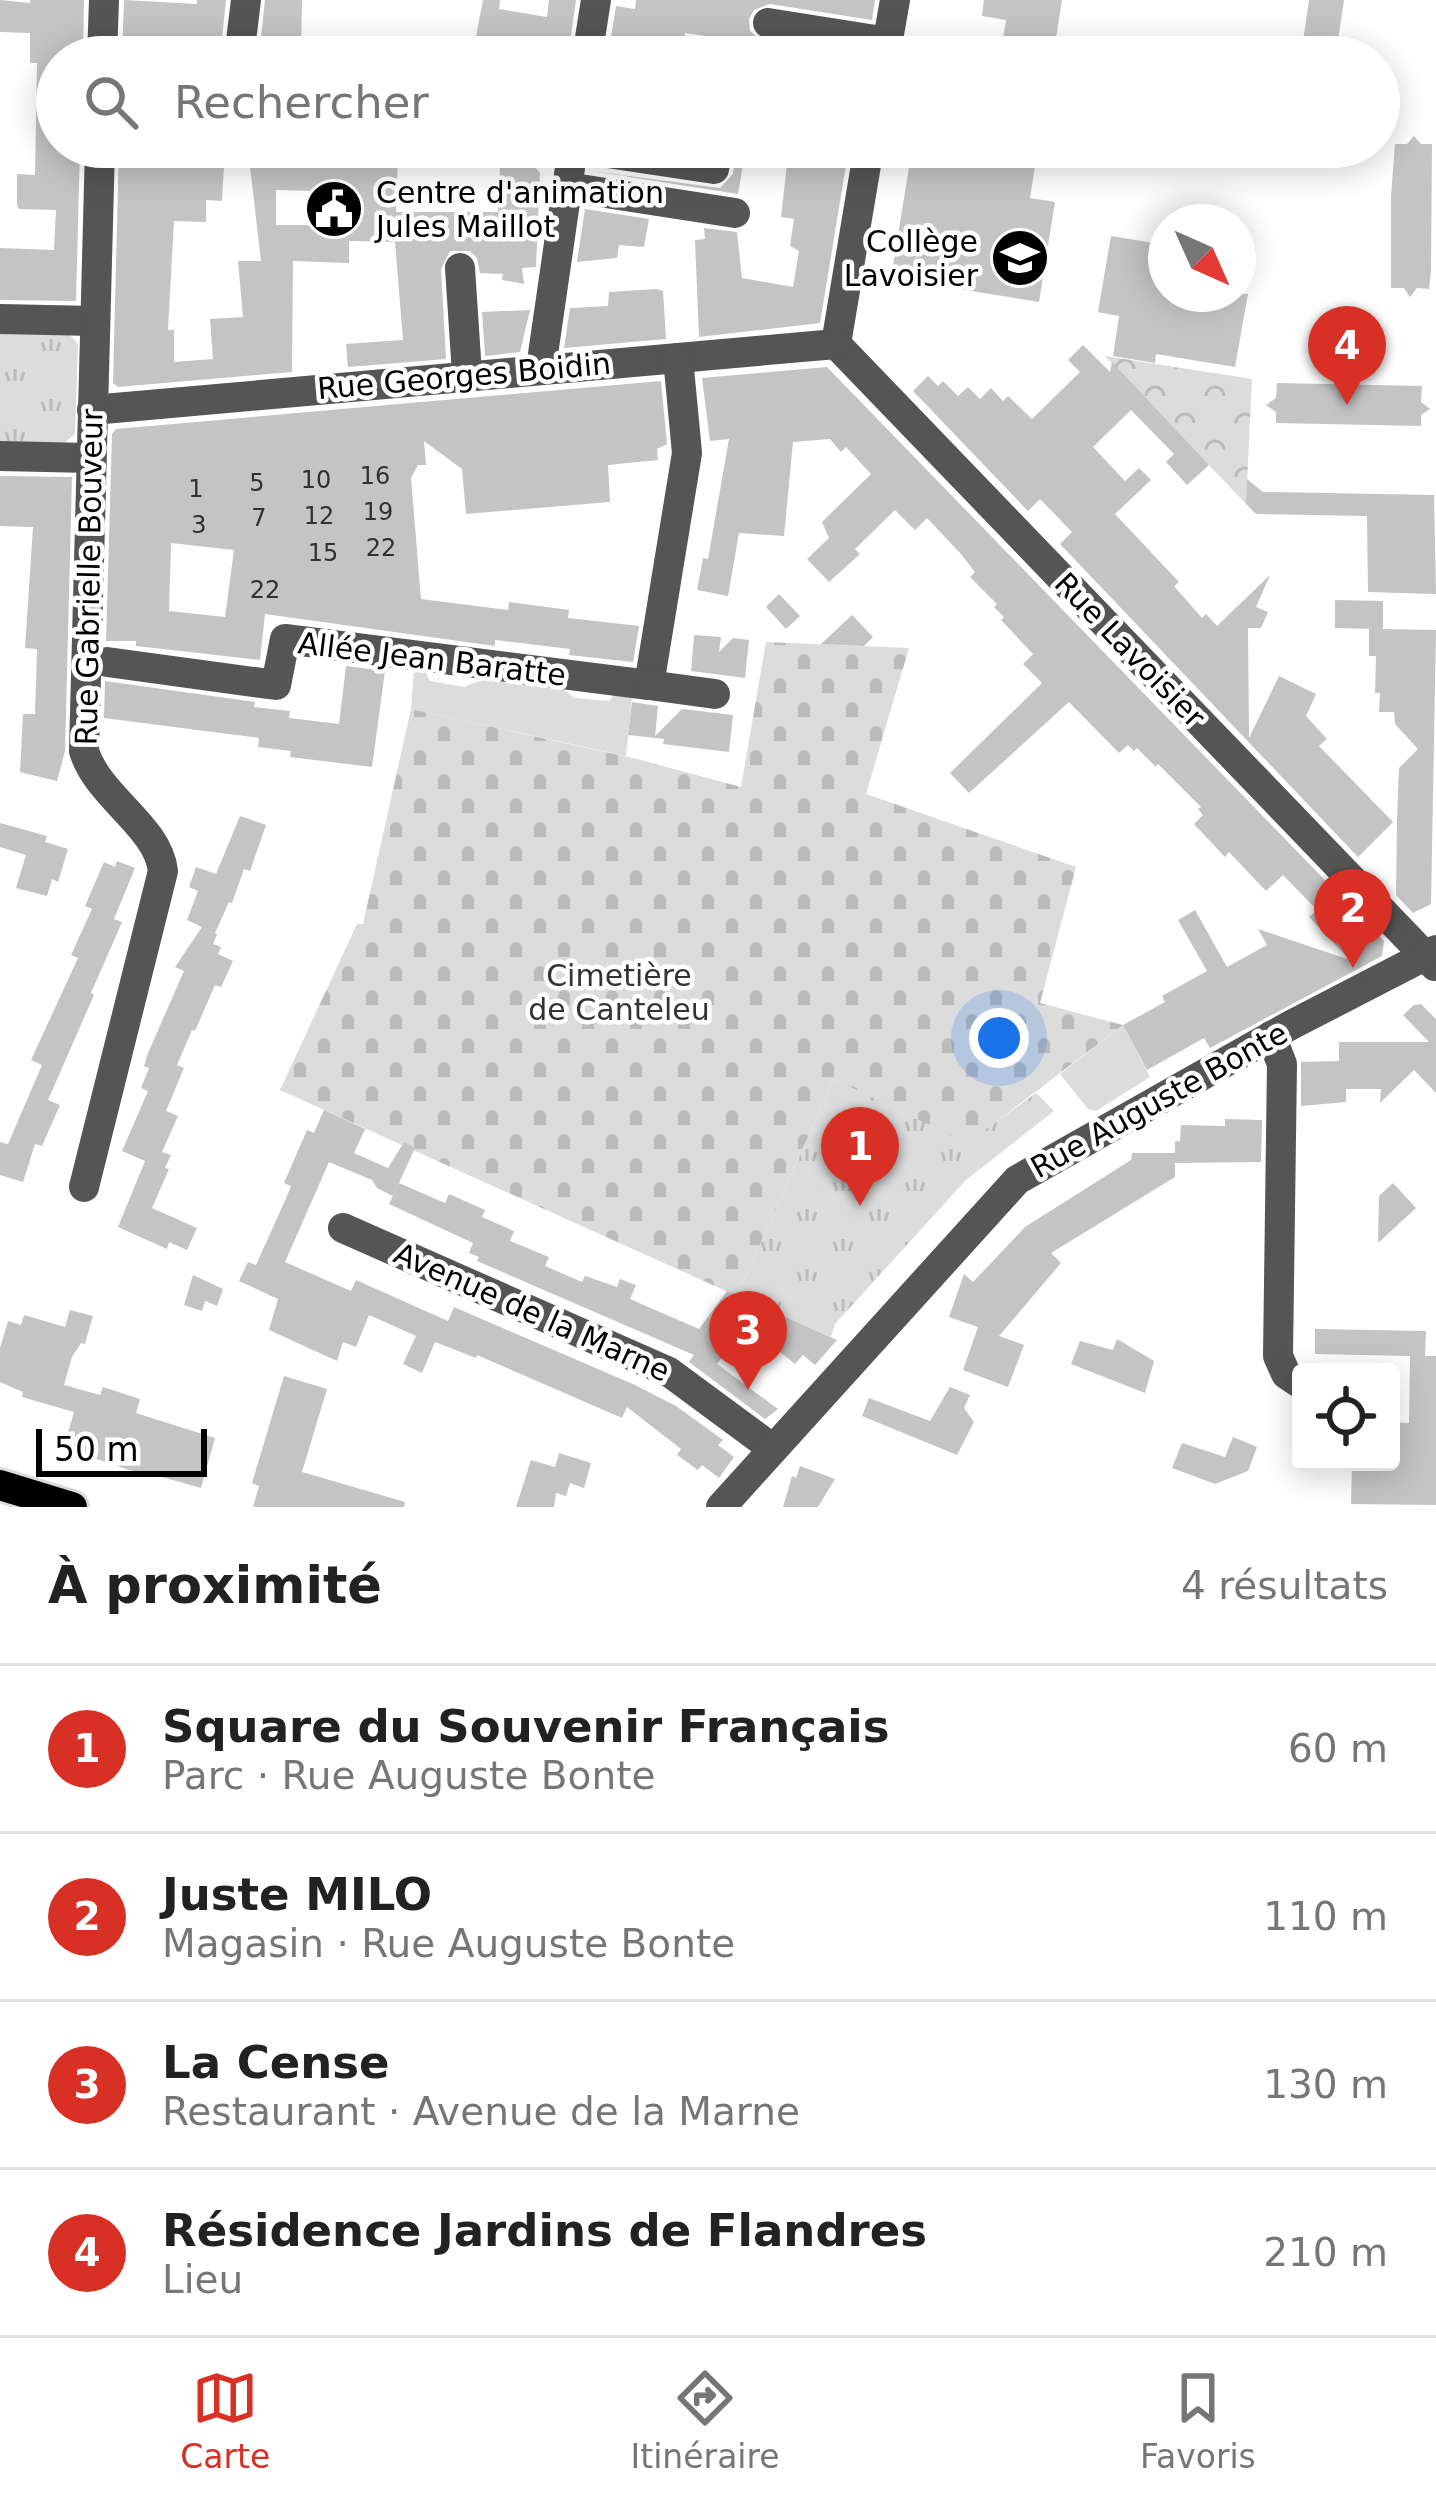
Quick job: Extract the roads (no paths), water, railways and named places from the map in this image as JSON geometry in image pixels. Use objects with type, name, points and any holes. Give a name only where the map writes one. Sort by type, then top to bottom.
[{"type":"main road","points":[[0,1485],[72,1507]]},
{"type":"main road","points":[[0,1504],[9,1507]]},
{"type":"street","points":[[103,36],[104,0]]},
{"type":"street","points":[[241,36],[246,0]]},
{"type":"street","points":[[590,36],[596,0]]},
{"type":"street","points":[[889,36],[895,0]]},
{"type":"street","points":[[777,36],[767,33],[788,36]]},
{"type":"street","name":"Rue Gabrielle Bouveur","points":[[84,1187],[163,871],[157,851],[95,778],[83,751],[99,168]]},
{"type":"street","points":[[541,368],[570,168]]},
{"type":"street","points":[[836,344],[865,168]]},
{"type":"street","points":[[567,187],[735,213]]},
{"type":"street","points":[[460,268],[467,374]]},
{"type":"street","points":[[0,319],[95,321]]},
{"type":"street","name":"Rue Georges Boidin","points":[[92,410],[836,344]]},
{"type":"street","name":"Rue Lavoisier","points":[[836,344],[1432,958]]},
{"type":"street","points":[[649,685],[687,453],[678,358]]},
{"type":"street","points":[[0,456],[90,458]]},
{"type":"street","name":"Allée Jean Baratte","points":[[107,662],[276,686],[285,640],[715,694]]},
{"type":"street","name":"Rue Auguste Bonte","points":[[721,1507],[1017,1180],[1271,1036],[1432,958]]},
{"type":"street","points":[[1271,1036],[1282,1064],[1278,1356],[1292,1378]]},
{"type":"street","name":"Avenue de la Marne","points":[[343,1228],[670,1372],[772,1448]]},
{"type":"place","name":"Centre d'animation Jules Maillot","points":[[334,209]]},
{"type":"place","name":"Collège Lavoisier","points":[[1020,258]]},
{"type":"place","name":"Résidence Jardins de Flandres","points":[[1347,405]]},
{"type":"place","name":"Juste MILO","points":[[1353,968]]},
{"type":"place","name":"Square du Souvenir Français","points":[[860,1206]]},
{"type":"place","name":"La Cense","points":[[748,1390]]},
{"type":"park label","name":"Cimetière de Canteleu","points":[[619,992]]}]
